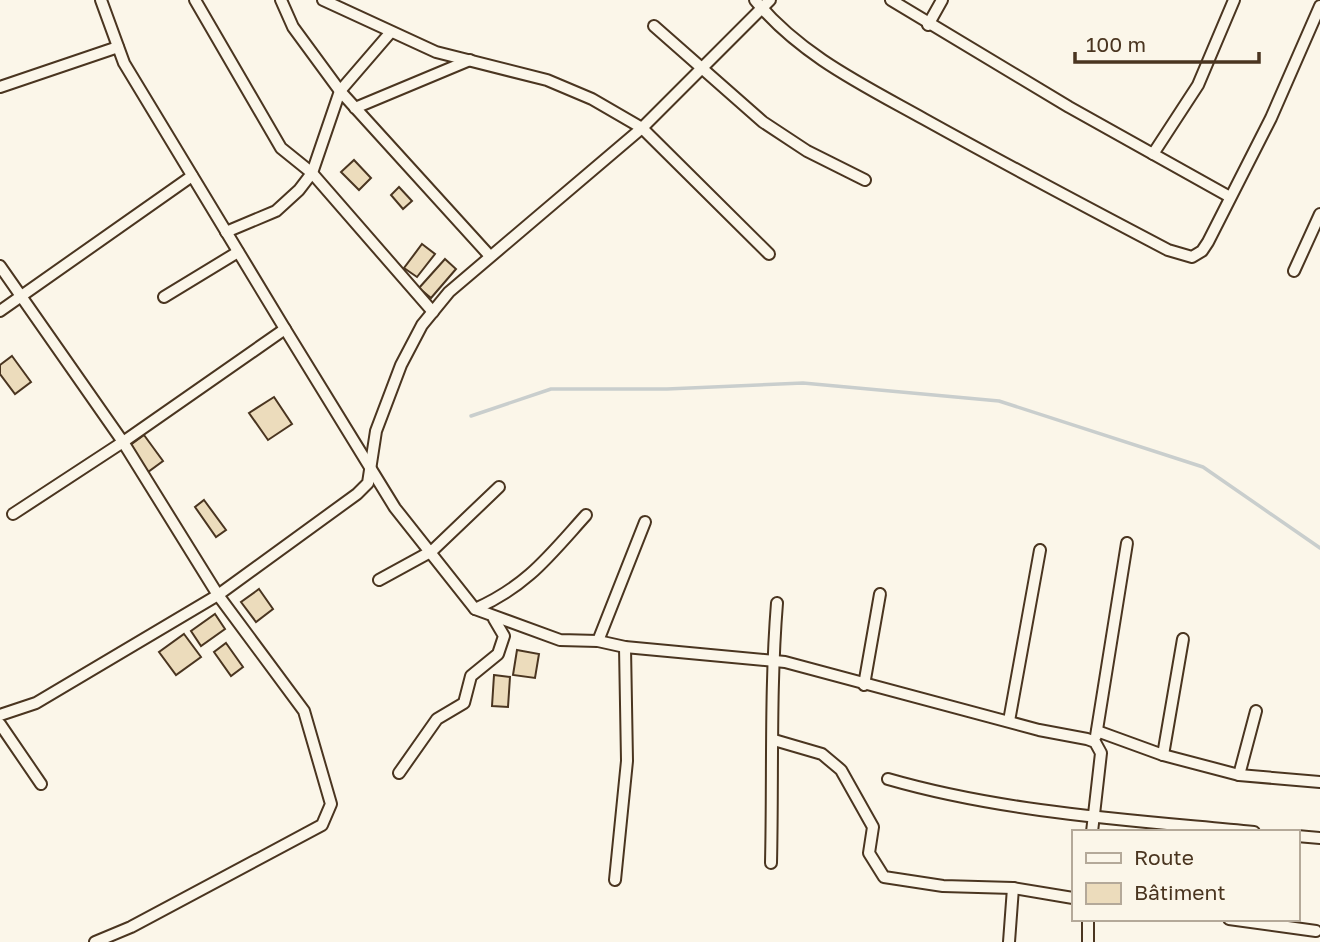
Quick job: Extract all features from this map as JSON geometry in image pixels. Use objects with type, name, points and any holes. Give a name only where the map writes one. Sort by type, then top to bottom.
[{"type":"street","points":[[102,0],[124,63],[285,329],[395,508],[432,551],[475,609],[495,619],[560,640],[598,640],[625,648],[772,660],[1009,721],[1096,737],[1238,775],[1320,782]]},
{"type":"street","points":[[195,0],[281,148],[312,173],[433,312]]},
{"type":"street","points":[[281,0],[293,27],[340,91],[489,255]]},
{"type":"street","points":[[323,0],[436,52],[547,80],[592,99],[642,128],[769,254]]},
{"type":"street","points":[[891,0],[928,25],[1230,197]]},
{"type":"street","points":[[928,25],[942,0]]},
{"type":"street","points":[[1153,154],[1198,85],[1234,0]]},
{"type":"street","points":[[0,715],[36,703],[218,595],[357,494],[368,483],[376,431],[401,365],[422,325],[449,292],[489,255],[642,128],[762,3],[818,59],[996,159],[1180,256],[1192,257],[1202,251],[1271,118],[1320,6]]},
{"type":"street","points":[[654,26],[763,122],[807,151],[865,180]]},
{"type":"street","points":[[226,232],[276,211],[312,173],[340,91],[390,33]]},
{"type":"street","points":[[0,87],[118,47]]},
{"type":"street","points":[[355,108],[470,60]]},
{"type":"street","points":[[0,311],[192,176]]},
{"type":"street","points":[[1294,271],[1320,214]]},
{"type":"street","points":[[164,297],[238,251]]},
{"type":"street","points":[[0,266],[123,442],[218,595],[304,711],[331,804],[322,825],[131,927],[95,942]]},
{"type":"street","points":[[12,514],[123,442],[285,329]]},
{"type":"street","points":[[379,580],[432,551],[499,487]]},
{"type":"street","points":[[475,609],[505,596],[530,577],[586,515]]},
{"type":"street","points":[[598,640],[645,522]]},
{"type":"street","points":[[1092,830],[1101,760],[1096,737],[1127,543]]},
{"type":"street","points":[[1009,721],[1040,551]]},
{"type":"street","points":[[864,685],[880,594]]},
{"type":"street","points":[[771,863],[774,740],[772,660],[777,603]]},
{"type":"street","points":[[399,773],[437,719],[464,703],[471,676],[498,654],[504,636],[495,619]]},
{"type":"street","points":[[1163,755],[1183,639]]},
{"type":"street","points":[[615,880],[627,761],[625,648]]},
{"type":"street","points":[[1238,775],[1256,711]]},
{"type":"street","points":[[0,724],[41,784]]},
{"type":"street","points":[[774,740],[822,754],[841,770],[873,827],[869,853],[884,877],[943,886],[1013,888],[1072,898]]},
{"type":"street","points":[[888,779],[946,796],[1093,817],[1233,830]]},
{"type":"street","points":[[1299,836],[1320,838]]},
{"type":"street","points":[[1009,942],[1013,888]]},
{"type":"street","points":[[1088,921],[1088,942]]},
{"type":"street","points":[[1244,921],[1316,931]]},
{"type":"building","points":[[354,160],[371,178],[359,190],[341,172]]},
{"type":"building","points":[[399,187],[412,201],[403,209],[391,195]]},
{"type":"building","points":[[422,244],[435,254],[417,277],[404,268]]},
{"type":"building","points":[[445,259],[456,269],[431,298],[419,288]]},
{"type":"building","points":[[12,356],[31,382],[15,394],[0,374],[0,365]]},
{"type":"building","points":[[274,397],[292,424],[268,440],[249,413]]},
{"type":"building","points":[[144,435],[163,461],[148,472],[129,446]]},
{"type":"building","points":[[204,500],[226,530],[216,537],[195,507]]},
{"type":"building","points":[[259,589],[273,609],[256,622],[241,602]]},
{"type":"building","points":[[215,614],[225,629],[201,646],[191,631]]},
{"type":"building","points":[[184,634],[201,657],[176,675],[159,652]]},
{"type":"building","points":[[226,643],[243,667],[231,676],[214,652]]},
{"type":"building","points":[[517,650],[539,654],[535,678],[513,675]]},
{"type":"building","points":[[494,675],[510,677],[508,707],[492,706]]},
{"type":"waterway","points":[[471,416],[551,389],[667,389],[803,383],[999,401],[1203,467],[1320,548]]}]
